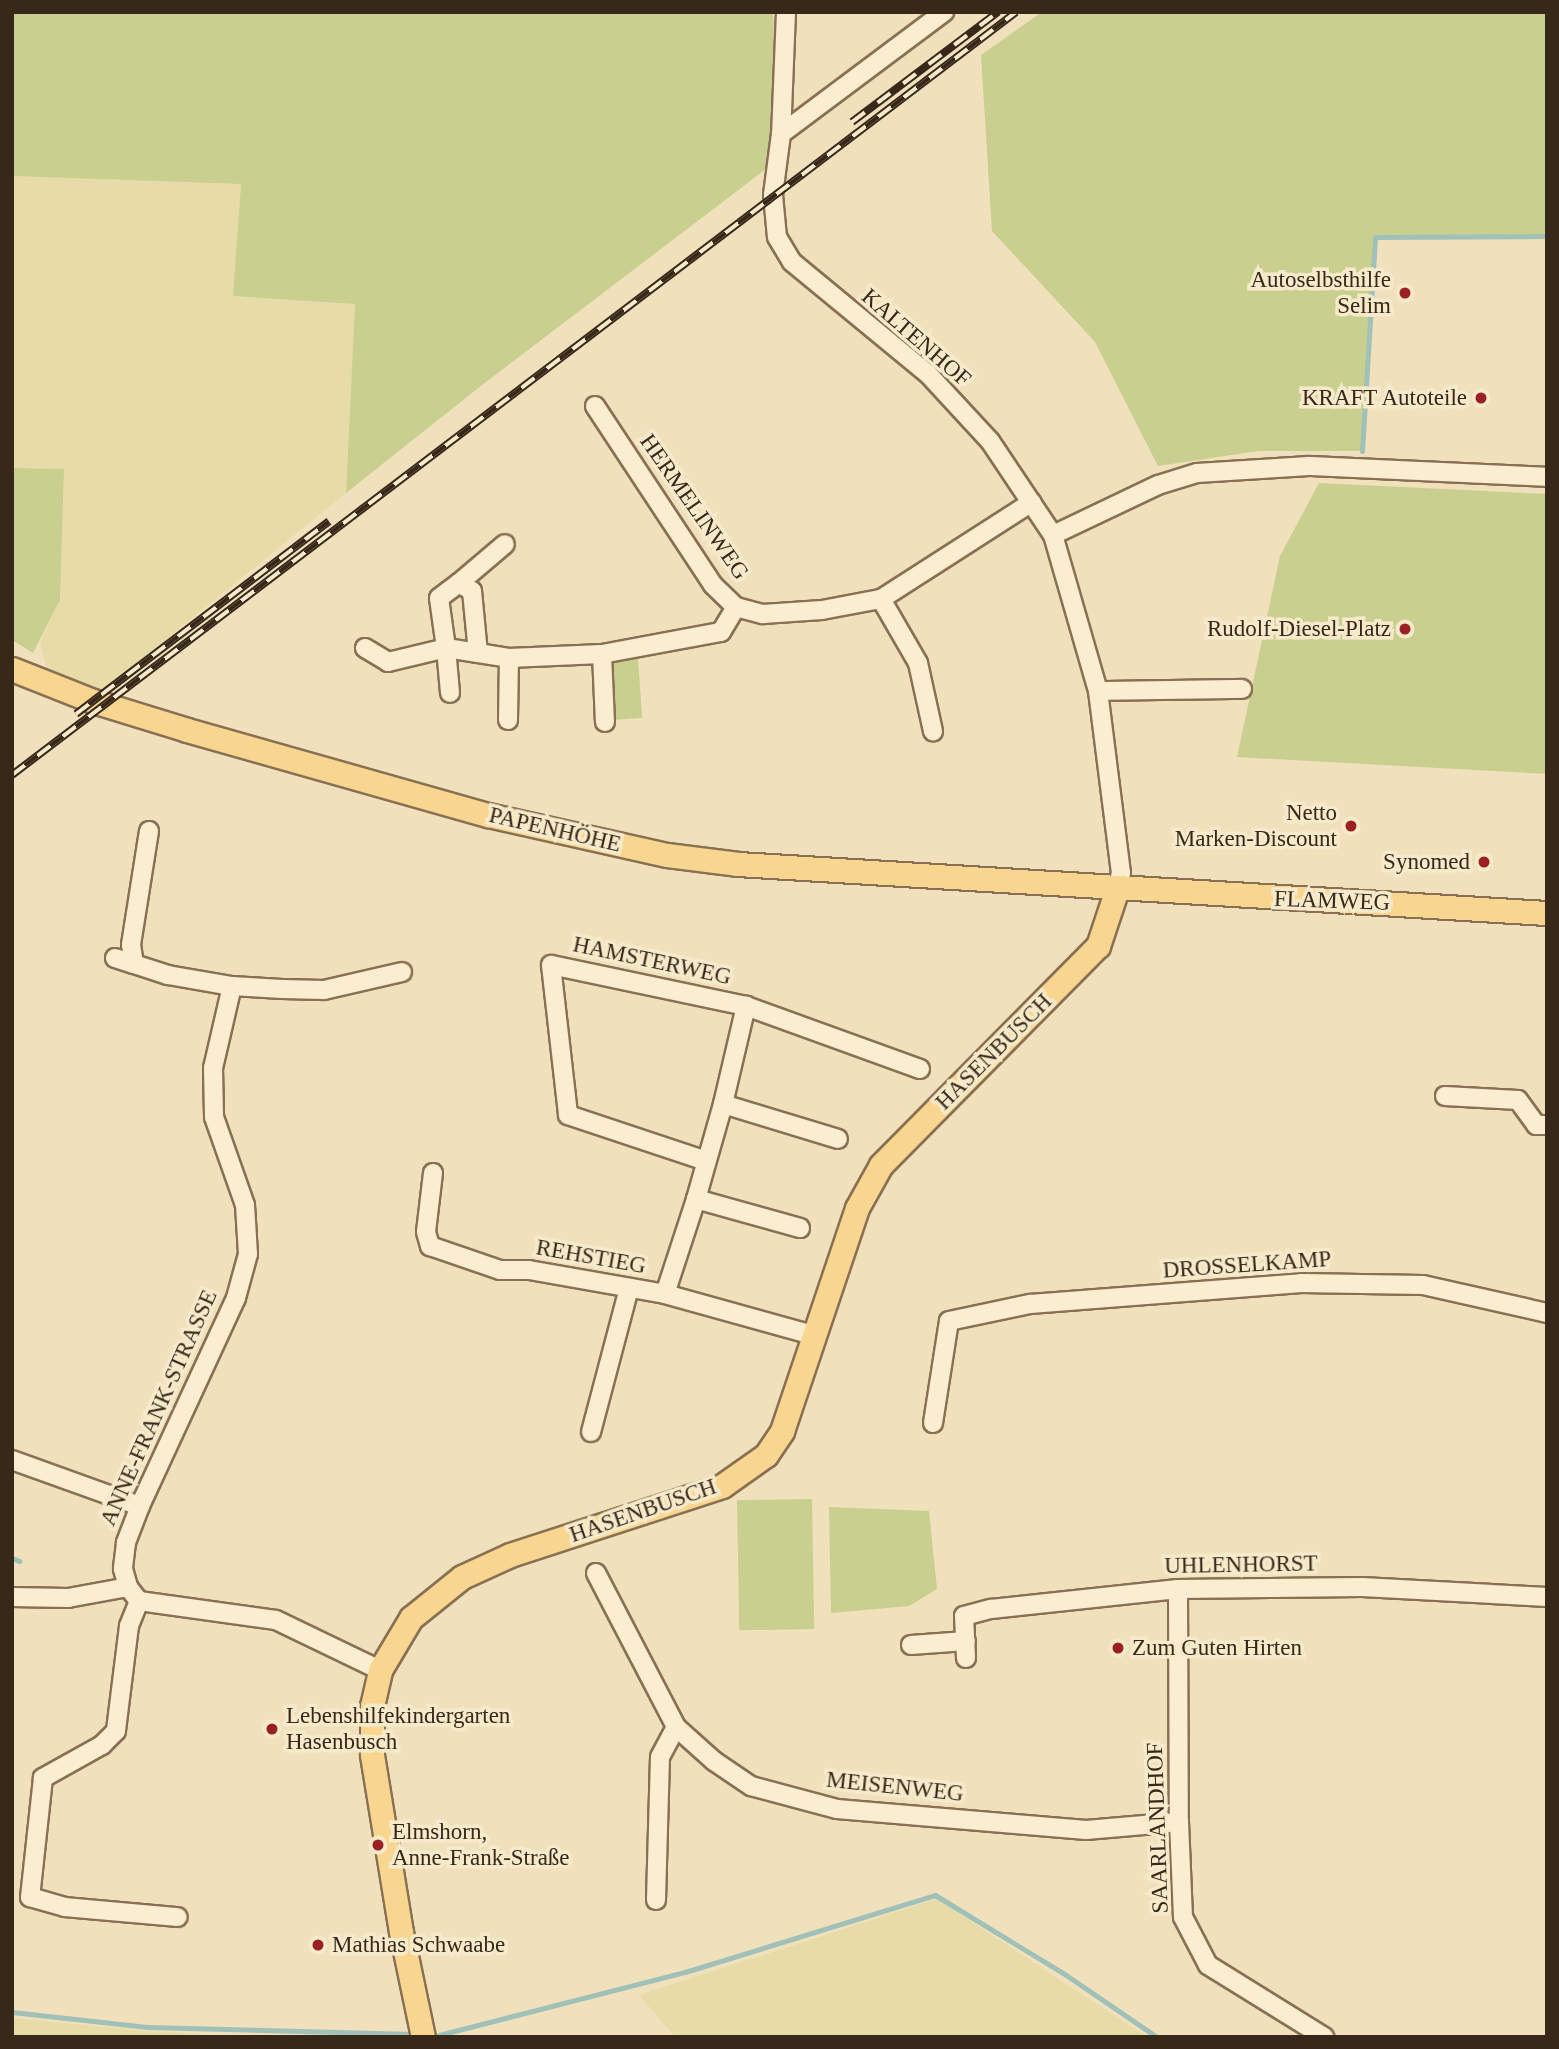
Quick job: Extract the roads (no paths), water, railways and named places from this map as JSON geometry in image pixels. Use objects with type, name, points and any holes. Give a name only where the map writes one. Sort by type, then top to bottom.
[{"type":"main road","name":"PAPENHÖHE","points":[[12,669],[93,701],[187,730],[488,815],[667,855],[738,864],[1117,889]]},
{"type":"main road","name":"FLAMWEG","points":[[1117,889],[1547,913]]},
{"type":"main road","name":"HASENBUSCH","points":[[423,2037],[401,1932],[372,1754],[372,1706],[380,1670],[411,1618],[462,1577],[510,1555],[722,1486],[765,1455],[782,1431],[857,1208],[881,1165],[1098,946],[1117,889]]},
{"type":"street","name":"KALTENHOF","points":[[786,12],[781,134],[774,181],[777,237],[792,262],[928,374],[990,441],[1053,536],[1098,691],[1121,873],[1117,889]]},
{"type":"street","points":[[781,134],[944,12]]},
{"type":"street","name":"HERMELINWEG","points":[[595,406],[713,584],[736,607],[763,614],[822,610],[881,598],[1032,502]]},
{"type":"street","points":[[1053,536],[1158,485],[1197,473],[1309,466],[1547,477]]},
{"type":"street","points":[[450,693],[439,598],[505,544]]},
{"type":"street","points":[[459,583],[472,591],[478,653]]},
{"type":"street","points":[[881,598],[918,663],[933,731]]},
{"type":"street","points":[[365,648],[388,663],[446,648],[509,659],[603,654],[721,632],[736,607]]},
{"type":"street","points":[[603,654],[605,722]]},
{"type":"street","points":[[508,720],[509,659]]},
{"type":"street","points":[[1098,691],[1242,688]]},
{"type":"street","points":[[134,964],[131,945],[149,831]]},
{"type":"street","points":[[115,958],[168,975],[232,986],[324,990],[402,972]]},
{"type":"street","name":"HAMSTERWEG","points":[[706,1161],[568,1115],[551,965],[746,1006],[920,1069]]},
{"type":"street","name":"ANNE-FRANK-STRASSE","points":[[133,1594],[123,1569],[126,1543],[140,1506],[236,1298],[248,1254],[245,1205],[214,1117],[213,1068],[232,986]]},
{"type":"street","name":"HAMSTERWEG","points":[[665,1294],[723,1104],[746,1006]]},
{"type":"street","points":[[1445,1096],[1518,1100],[1536,1125],[1547,1125]]},
{"type":"street","points":[[723,1104],[838,1139]]},
{"type":"street","name":"REHSTIEG","points":[[433,1173],[426,1231],[430,1246],[500,1270],[529,1270],[665,1294],[816,1336]]},
{"type":"street","points":[[695,1199],[800,1228]]},
{"type":"street","name":"DROSSELKAMP","points":[[933,1423],[949,1321],[1030,1304],[1301,1283],[1423,1286],[1547,1313]]},
{"type":"street","points":[[591,1432],[629,1288]]},
{"type":"street","points":[[12,1460],[140,1506]]},
{"type":"street","name":"MEISENWEG","points":[[596,1573],[676,1727],[714,1760],[751,1786],[837,1809],[1086,1830],[1179,1822]]},
{"type":"street","name":"UHLENHORST","points":[[911,1645],[966,1650],[964,1616],[990,1609],[1178,1589],[1362,1587],[1547,1597]]},
{"type":"street","name":"SAARLANDHOF","points":[[1178,1589],[1179,1822],[1184,1917],[1208,1965],[1324,2037]]},
{"type":"street","points":[[12,1597],[68,1598],[133,1594],[276,1620],[380,1670]]},
{"type":"street","points":[[133,1594],[116,1731],[102,1745],[43,1778],[30,1896],[65,1907],[178,1917]]},
{"type":"street","points":[[656,1900],[660,1757],[676,1727]]},
{"type":"waterway","points":[[1362,451],[1375,237],[1547,236]]},
{"type":"waterway","points":[[12,1558],[19,1561]]},
{"type":"waterway","points":[[439,2035],[685,1972],[935,1895],[1066,1975],[1157,2037]]},
{"type":"waterway","points":[[12,2012],[147,2027],[413,2034]]},
{"type":"railway","points":[[852,122],[998,12]]},
{"type":"railway","points":[[12,775],[1016,12]]},
{"type":"railway","points":[[76,714],[329,521]]},
{"type":"place","name":"Autoselbsthilfe Selim","points":[[1405,293]]},
{"type":"place","name":"KRAFT Autoteile","points":[[1481,398]]},
{"type":"place","name":"Rudolf-Diesel-Platz","points":[[1405,629]]},
{"type":"place","name":"Netto Marken-Discount","points":[[1351,826]]},
{"type":"place","name":"Synomed","points":[[1484,862]]},
{"type":"place","name":"Zum Guten Hirten","points":[[1118,1648]]},
{"type":"place","name":"Lebenshilfekindergarten Hasenbusch","points":[[272,1729]]},
{"type":"place","name":"Elmshorn, Anne-Frank-Straße","points":[[378,1845]]},
{"type":"place","name":"Mathias Schwaabe","points":[[318,1945]]}]
